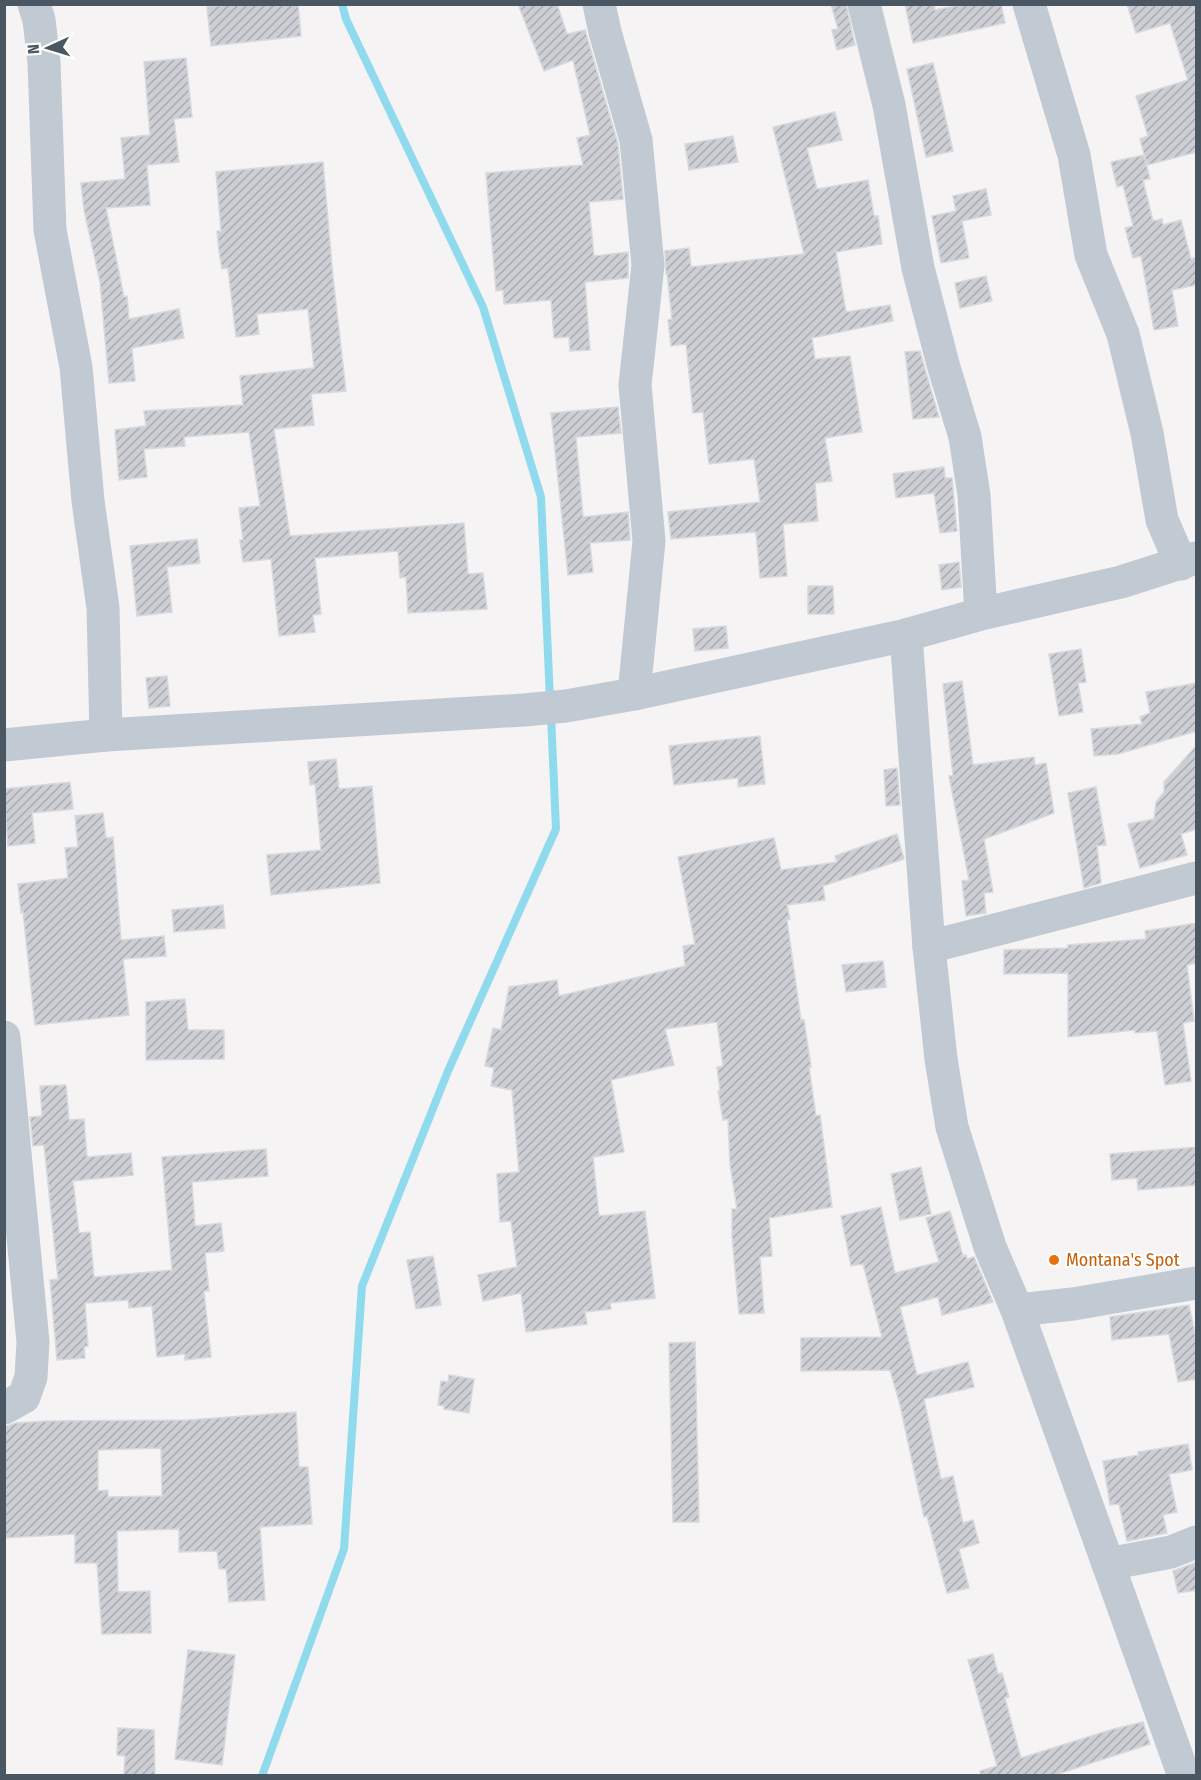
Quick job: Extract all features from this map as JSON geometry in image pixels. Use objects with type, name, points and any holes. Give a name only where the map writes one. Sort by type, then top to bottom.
[{"type":"street","points":[[34,4],[39,20],[44,62],[50,230],[76,367],[88,501],[103,609],[106,735]]},
{"type":"street","points":[[599,4],[636,140],[648,265],[635,385],[649,541],[634,694]]},
{"type":"street","points":[[864,4],[889,105],[918,268],[965,437],[974,495],[981,614]]},
{"type":"street","points":[[4,745],[106,735],[566,706],[634,694],[906,635],[981,614],[1121,582],[1189,561],[1162,520],[1147,433],[1123,334],[1091,255],[1074,155],[1029,4]]},
{"type":"street","points":[[906,635],[929,947],[941,1059],[952,1127],[990,1247],[1017,1310],[1184,1776]]},
{"type":"street","points":[[929,947],[1197,878]]},
{"type":"street","points":[[4,1037],[33,1342],[30,1377],[24,1397],[4,1408]]},
{"type":"street","points":[[1017,1310],[1073,1304],[1197,1283]]},
{"type":"street","points":[[1108,1564],[1171,1552],[1197,1542]]},
{"type":"building","points":[[234,4],[298,4],[301,36],[211,46],[207,7]]},
{"type":"building","points":[[518,4],[557,4],[567,34],[585,30],[618,144],[623,199],[589,202],[594,256],[628,252],[628,278],[585,282],[590,350],[570,351],[569,337],[554,338],[551,300],[504,304],[503,290],[496,291],[486,173],[583,165],[577,138],[590,135],[573,60],[544,71]]},
{"type":"building","points":[[831,4],[846,4],[855,45],[837,50],[832,30],[838,29]]},
{"type":"building","points":[[905,4],[934,4],[935,10],[965,4],[1001,4],[1005,23],[913,43]]},
{"type":"building","points":[[1127,4],[1197,4],[1197,152],[1147,165],[1140,139],[1148,136],[1136,96],[1188,80],[1170,23],[1136,33]]},
{"type":"building","points":[[186,58],[192,117],[174,119],[179,162],[147,165],[150,205],[106,208],[124,297],[127,296],[129,319],[179,309],[184,338],[132,348],[135,381],[109,383],[100,282],[84,210],[81,183],[125,179],[121,138],[150,135],[144,62]]},
{"type":"building","points":[[933,63],[953,151],[926,157],[907,69]]},
{"type":"building","points":[[835,112],[842,140],[807,148],[817,189],[868,180],[874,216],[878,216],[882,244],[836,252],[846,312],[890,305],[893,321],[812,338],[815,359],[850,356],[862,432],[825,438],[832,481],[815,483],[818,521],[783,524],[787,576],[760,578],[756,532],[671,539],[668,512],[760,502],[754,459],[709,464],[703,412],[693,413],[686,344],[671,346],[668,320],[672,319],[665,251],[689,248],[691,267],[804,254],[773,127]]},
{"type":"building","points":[[733,136],[738,162],[689,170],[685,144]]},
{"type":"building","points":[[1144,155],[1150,179],[1143,180],[1153,221],[1162,219],[1163,225],[1181,220],[1191,259],[1197,257],[1197,285],[1172,290],[1178,326],[1154,330],[1141,256],[1133,258],[1125,228],[1133,226],[1123,185],[1117,187],[1111,162]]},
{"type":"building","points":[[323,162],[346,391],[311,394],[314,425],[274,429],[290,536],[464,523],[468,574],[483,573],[487,609],[408,613],[406,577],[400,578],[398,551],[315,558],[321,614],[313,615],[315,632],[279,636],[271,559],[243,562],[239,508],[260,506],[249,432],[184,437],[185,446],[144,449],[147,477],[119,480],[115,430],[146,426],[144,411],[243,405],[240,376],[314,368],[308,309],[257,314],[259,334],[236,337],[228,268],[222,269],[219,252],[217,231],[221,231],[216,172]]},
{"type":"building","points":[[986,189],[991,215],[962,221],[969,258],[941,263],[932,216],[956,211],[953,196]]},
{"type":"building","points":[[986,276],[992,301],[960,308],[955,283]]},
{"type":"building","points":[[920,351],[939,417],[913,419],[905,352]]},
{"type":"building","points":[[618,407],[621,433],[576,437],[583,517],[628,512],[630,540],[590,543],[593,572],[568,575],[551,413]]},
{"type":"building","points":[[944,467],[945,478],[952,478],[957,531],[940,533],[934,493],[896,498],[893,474]]},
{"type":"building","points":[[197,539],[200,563],[167,567],[172,612],[137,616],[130,546]]},
{"type":"building","points":[[959,562],[961,587],[942,590],[939,565]]},
{"type":"building","points":[[808,586],[833,586],[834,614],[808,614]]},
{"type":"building","points":[[726,626],[728,648],[695,651],[693,629]]},
{"type":"building","points":[[1081,649],[1086,682],[1078,683],[1083,712],[1059,716],[1049,654]]},
{"type":"building","points":[[167,676],[170,706],[149,708],[146,678]]},
{"type":"building","points":[[962,681],[973,765],[1034,757],[1035,765],[1046,763],[1054,813],[984,839],[993,892],[984,893],[986,913],[966,916],[962,881],[969,880],[949,776],[953,776],[943,684]]},
{"type":"building","points":[[1197,683],[1197,731],[1118,754],[1094,756],[1091,729],[1142,724],[1140,717],[1150,713],[1146,692]]},
{"type":"building","points":[[760,736],[765,784],[738,787],[738,778],[674,785],[669,746]]},
{"type":"building","points":[[1197,745],[1197,829],[1181,834],[1187,855],[1140,868],[1128,824],[1154,819],[1156,802],[1164,792],[1164,782]]},
{"type":"building","points":[[336,759],[339,789],[372,786],[380,883],[271,895],[267,855],[321,850],[315,784],[310,785],[308,762]]},
{"type":"building","points":[[897,768],[900,805],[886,806],[884,770]]},
{"type":"building","points":[[70,782],[73,809],[32,813],[35,843],[8,846],[4,789]]},
{"type":"building","points":[[1096,787],[1106,845],[1097,846],[1101,883],[1084,888],[1068,793]]},
{"type":"building","points":[[103,813],[106,838],[113,837],[121,940],[164,936],[166,956],[123,959],[129,1015],[35,1025],[18,884],[68,878],[65,848],[78,847],[75,816]]},
{"type":"building","points":[[897,834],[904,859],[823,886],[825,900],[787,905],[790,919],[787,920],[801,1020],[804,1020],[816,1116],[820,1115],[832,1207],[769,1218],[772,1256],[760,1257],[764,1313],[739,1314],[732,1236],[732,1209],[737,1209],[730,1165],[728,1119],[723,1120],[718,1091],[720,1091],[717,1067],[723,1066],[717,1022],[665,1029],[674,1065],[611,1080],[624,1152],[593,1157],[599,1216],[645,1211],[655,1298],[610,1303],[611,1309],[585,1312],[587,1324],[526,1332],[521,1293],[483,1301],[478,1275],[517,1267],[511,1221],[500,1222],[497,1174],[519,1172],[512,1090],[491,1086],[494,1068],[485,1066],[493,1028],[501,1030],[509,987],[557,980],[559,996],[685,966],[683,946],[695,944],[678,857],[774,838],[781,870],[837,862],[835,856]]},
{"type":"building","points":[[223,905],[225,928],[174,932],[172,910]]},
{"type":"building","points":[[1197,923],[1197,963],[1187,965],[1194,1021],[1183,1023],[1191,1081],[1165,1085],[1157,1031],[1135,1033],[1135,1030],[1068,1037],[1068,973],[1004,974],[1004,950],[1068,948],[1068,945],[1146,939],[1145,931]]},
{"type":"building","points":[[883,961],[886,987],[846,992],[842,965]]},
{"type":"building","points":[[185,999],[188,1030],[224,1030],[224,1059],[146,1060],[146,1002]]},
{"type":"building","points":[[66,1085],[69,1120],[84,1119],[87,1157],[131,1153],[133,1175],[73,1181],[79,1233],[90,1232],[94,1277],[172,1270],[162,1157],[266,1149],[268,1176],[192,1182],[195,1226],[221,1223],[224,1251],[205,1253],[209,1291],[204,1291],[211,1357],[185,1360],[185,1354],[157,1357],[152,1306],[129,1308],[128,1300],[85,1303],[88,1346],[84,1347],[85,1358],[57,1360],[50,1280],[58,1279],[44,1145],[33,1146],[30,1117],[42,1116],[40,1086]]},
{"type":"building","points":[[1197,1147],[1197,1185],[1138,1190],[1137,1178],[1112,1180],[1110,1154]]},
{"type":"building","points":[[921,1167],[931,1214],[900,1220],[891,1174]]},
{"type":"building","points":[[881,1207],[895,1273],[939,1262],[926,1218],[950,1211],[963,1256],[966,1255],[967,1259],[974,1257],[993,1302],[942,1315],[938,1297],[900,1307],[917,1375],[968,1362],[974,1387],[924,1399],[941,1479],[953,1476],[963,1523],[973,1520],[979,1543],[959,1549],[969,1588],[947,1593],[927,1516],[924,1517],[900,1405],[890,1370],[801,1371],[801,1338],[882,1337],[863,1264],[851,1266],[841,1216]]},
{"type":"building","points":[[433,1256],[441,1305],[416,1309],[407,1260]]},
{"type":"building","points":[[1189,1305],[1197,1344],[1197,1379],[1178,1382],[1169,1334],[1112,1340],[1110,1317]]},
{"type":"building","points":[[695,1342],[699,1522],[673,1522],[669,1343]]},
{"type":"building","points":[[449,1375],[474,1379],[469,1413],[444,1409],[444,1406],[438,1405],[441,1381],[448,1382]]},
{"type":"building","points":[[296,1412],[299,1467],[308,1467],[312,1524],[260,1527],[265,1600],[229,1602],[226,1569],[219,1569],[217,1551],[179,1552],[179,1529],[117,1531],[118,1592],[150,1591],[151,1633],[102,1634],[97,1563],[75,1563],[75,1534],[4,1538],[4,1427],[16,1423],[47,1421],[189,1420]],"holes":[[[161,1448],[162,1496],[108,1497],[108,1490],[98,1491],[98,1450]]]},
{"type":"building","points":[[1188,1444],[1192,1470],[1169,1474],[1177,1512],[1163,1515],[1167,1533],[1127,1541],[1119,1504],[1110,1505],[1103,1461],[1139,1455],[1138,1452]]},
{"type":"building","points":[[1197,1562],[1197,1590],[1178,1593],[1173,1571]]},
{"type":"building","points":[[188,1650],[235,1655],[222,1765],[175,1759]]},
{"type":"building","points":[[993,1654],[998,1674],[1002,1673],[1009,1697],[1005,1698],[1021,1758],[1143,1722],[1150,1744],[1052,1776],[981,1776],[980,1771],[997,1766],[968,1660]]},
{"type":"building","points":[[118,1728],[154,1730],[155,1776],[124,1776],[125,1756],[117,1755]]},
{"type":"waterway","points":[[342,4],[346,19],[483,307],[541,497],[550,700]]},
{"type":"waterway","points":[[262,1776],[344,1549],[362,1286],[448,1071],[556,829],[551,715]]},
{"type":"place","name":"Montana's Spot","points":[[1054,1260]]}]
